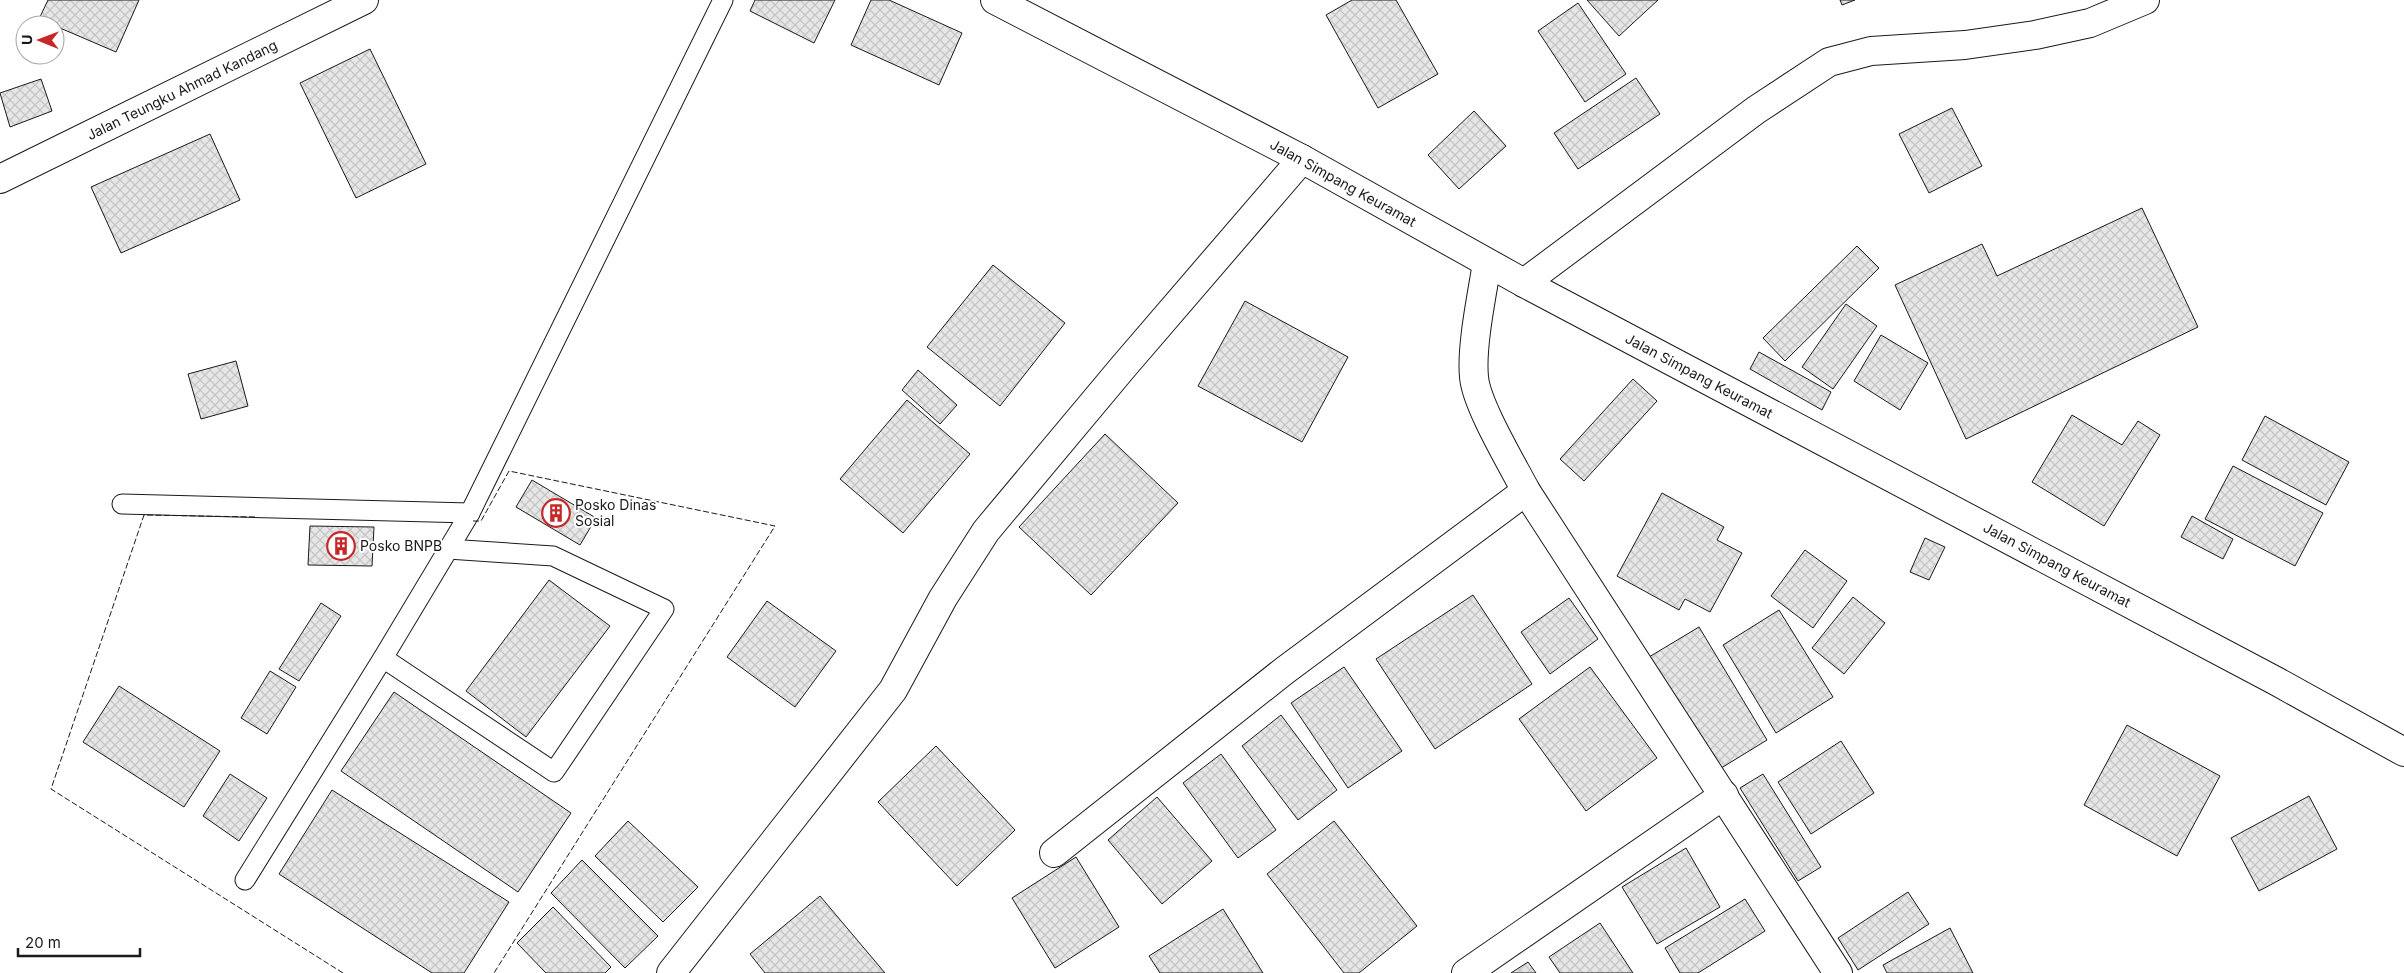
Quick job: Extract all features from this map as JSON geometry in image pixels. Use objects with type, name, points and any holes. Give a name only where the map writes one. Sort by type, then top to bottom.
[{"type":"street","name":"Jalan Teungku Ahmad Kandang","points":[[0,180],[364,0]]},
{"type":"street","name":"Jalan Simpang Keuramat","points":[[995,0],[1302,158],[1524,283],[2250,667],[2404,752]]},
{"type":"street","points":[[1524,283],[1756,110],[1830,62],[1871,50],[1965,45],[2035,35],[2090,23],[2145,0]]},
{"type":"street","points":[[671,973],[893,690],[943,598],[986,531],[1302,158]]},
{"type":"street","points":[[1487,263],[1474,357],[1474,377],[1489,418],[1526,491],[1838,973]]},
{"type":"street","points":[[1054,853],[1284,671],[1526,491]]},
{"type":"street","points":[[1466,973],[1724,795]]},
{"type":"lane","points":[[246,880],[470,513],[723,0]]},
{"type":"lane","points":[[122,504],[470,513]]},
{"type":"lane","points":[[383,658],[554,772],[664,609],[553,556],[448,549]]},
{"type":"building","points":[[48,0],[139,0],[116,52],[65,30],[65,15],[41,15]]},
{"type":"building","points":[[755,0],[835,0],[814,43],[750,11]]},
{"type":"building","points":[[871,0],[889,0],[962,33],[939,85],[851,45]]},
{"type":"building","points":[[1352,0],[1396,0],[1438,74],[1378,108],[1326,15]]},
{"type":"building","points":[[1587,0],[1658,0],[1619,36]]},
{"type":"building","points":[[1840,0],[1855,0],[1842,5]]},
{"type":"building","points":[[1578,3],[1626,74],[1585,102],[1538,31]]},
{"type":"building","points":[[370,49],[426,164],[356,198],[300,83]]},
{"type":"building","points":[[1636,78],[1660,114],[1578,169],[1554,133]]},
{"type":"building","points":[[41,79],[52,111],[10,127],[0,93]]},
{"type":"building","points":[[1952,108],[1982,166],[1929,193],[1899,134]]},
{"type":"building","points":[[1474,111],[1506,146],[1459,189],[1428,155]]},
{"type":"building","points":[[210,134],[240,200],[121,253],[91,187]]},
{"type":"building","points":[[2142,208],[2198,327],[1966,439],[1895,285],[1982,244],[1997,276]]},
{"type":"building","points":[[1857,246],[1879,268],[1785,361],[1763,338]]},
{"type":"building","points":[[993,265],[1065,323],[1000,406],[927,347]]},
{"type":"building","points":[[1245,301],[1348,357],[1302,442],[1198,386]]},
{"type":"building","points":[[1846,304],[1877,326],[1833,389],[1802,367]]},
{"type":"building","points":[[1881,335],[1928,363],[1900,410],[1854,381]]},
{"type":"building","points":[[1759,352],[1831,392],[1822,410],[1750,369]]},
{"type":"building","points":[[236,361],[248,406],[201,419],[188,374]]},
{"type":"building","points":[[918,370],[957,405],[940,424],[902,390]]},
{"type":"building","points":[[1633,379],[1657,401],[1584,481],[1560,459]]},
{"type":"building","points":[[907,400],[970,454],[903,533],[840,479]]},
{"type":"building","points":[[2072,415],[2122,445],[2138,421],[2160,435],[2104,526],[2032,482]]},
{"type":"building","points":[[2265,416],[2349,462],[2326,505],[2242,460]]},
{"type":"building","points":[[1105,434],[1178,503],[1091,595],[1019,527]]},
{"type":"building","points":[[2233,466],[2323,513],[2295,566],[2205,519]]},
{"type":"building","name":"Posko Dinas Sosial","points":[[532,480],[596,518],[580,545],[516,507]]},
{"type":"building","points":[[1662,493],[1724,527],[1717,540],[1742,553],[1710,612],[1685,599],[1679,610],[1617,576]]},
{"type":"building","points":[[2192,516],[2233,539],[2223,559],[2181,537]]},
{"type":"building","name":"Posko BNPB","points":[[310,526],[374,527],[372,566],[308,565]]},
{"type":"building","points":[[1925,538],[1945,547],[1929,580],[1910,572]]},
{"type":"building","points":[[1805,550],[1847,581],[1813,628],[1771,596]]},
{"type":"building","points":[[549,580],[610,626],[526,737],[466,691]]},
{"type":"building","points":[[1473,595],[1532,684],[1435,749],[1376,659]]},
{"type":"building","points":[[1853,597],[1885,623],[1844,674],[1812,648]]},
{"type":"building","points":[[1569,598],[1598,639],[1550,674],[1521,632]]},
{"type":"building","points":[[767,601],[836,651],[795,707],[727,657]]},
{"type":"building","points":[[321,603],[341,616],[299,681],[279,669]]},
{"type":"building","points":[[1779,610],[1833,697],[1776,733],[1723,645]]},
{"type":"building","points":[[1699,627],[1767,740],[1718,770],[1649,657]]},
{"type":"building","points":[[1344,667],[1402,751],[1348,788],[1291,703]]},
{"type":"building","points":[[1590,667],[1657,758],[1586,811],[1519,719]]},
{"type":"building","points":[[270,671],[296,687],[267,734],[241,718]]},
{"type":"building","points":[[119,686],[220,751],[184,807],[83,742]]},
{"type":"building","points":[[394,692],[571,813],[518,892],[341,771]]},
{"type":"building","points":[[1281,715],[1337,790],[1298,820],[1242,746]]},
{"type":"building","points":[[2127,725],[2220,776],[2177,856],[2084,805]]},
{"type":"building","points":[[1841,741],[1874,793],[1811,834],[1778,782]]},
{"type":"building","points":[[936,746],[1015,830],[957,886],[878,802]]},
{"type":"building","points":[[1221,754],[1276,830],[1238,858],[1183,783]]},
{"type":"building","points":[[230,774],[267,798],[239,841],[203,816]]},
{"type":"building","points":[[1763,774],[1821,867],[1798,881],[1740,788]]},
{"type":"building","points":[[332,790],[509,902],[464,973],[432,973],[279,874]]},
{"type":"building","points":[[2309,796],[2337,849],[2259,891],[2231,838]]},
{"type":"building","points":[[1157,797],[1212,861],[1162,904],[1108,840]]},
{"type":"building","points":[[628,821],[698,887],[663,922],[595,856]]},
{"type":"building","points":[[1334,821],[1417,926],[1359,973],[1344,973],[1267,874]]},
{"type":"building","points":[[1686,848],[1720,907],[1657,944],[1622,887]]},
{"type":"building","points":[[1076,857],[1119,927],[1055,968],[1012,898]]},
{"type":"building","points":[[582,860],[658,936],[625,968],[551,893]]},
{"type":"building","points":[[1908,892],[1929,924],[1858,970],[1838,938]]},
{"type":"building","points":[[820,896],[885,973],[765,973],[750,954]]},
{"type":"building","points":[[1745,899],[1765,931],[1698,973],[1680,973],[1665,948]]},
{"type":"building","points":[[553,907],[611,967],[605,973],[546,973],[517,943]]},
{"type":"building","points":[[1223,909],[1263,973],[1160,973],[1149,956]]},
{"type":"building","points":[[1600,923],[1633,973],[1560,973],[1549,957]]},
{"type":"building","points":[[1950,928],[1973,973],[1887,973],[1883,965]]},
{"type":"building","points":[[1528,962],[1536,973],[1511,973]]},
{"type":"fence","points":[[473,521],[481,521],[509,471],[775,526],[494,973]]},
{"type":"fence","points":[[255,517],[144,515],[51,789],[343,973]]},
{"type":"place","name":"Posko Dinas Sosial","points":[[556,513]]},
{"type":"place","name":"Posko BNPB","points":[[341,546]]}]
